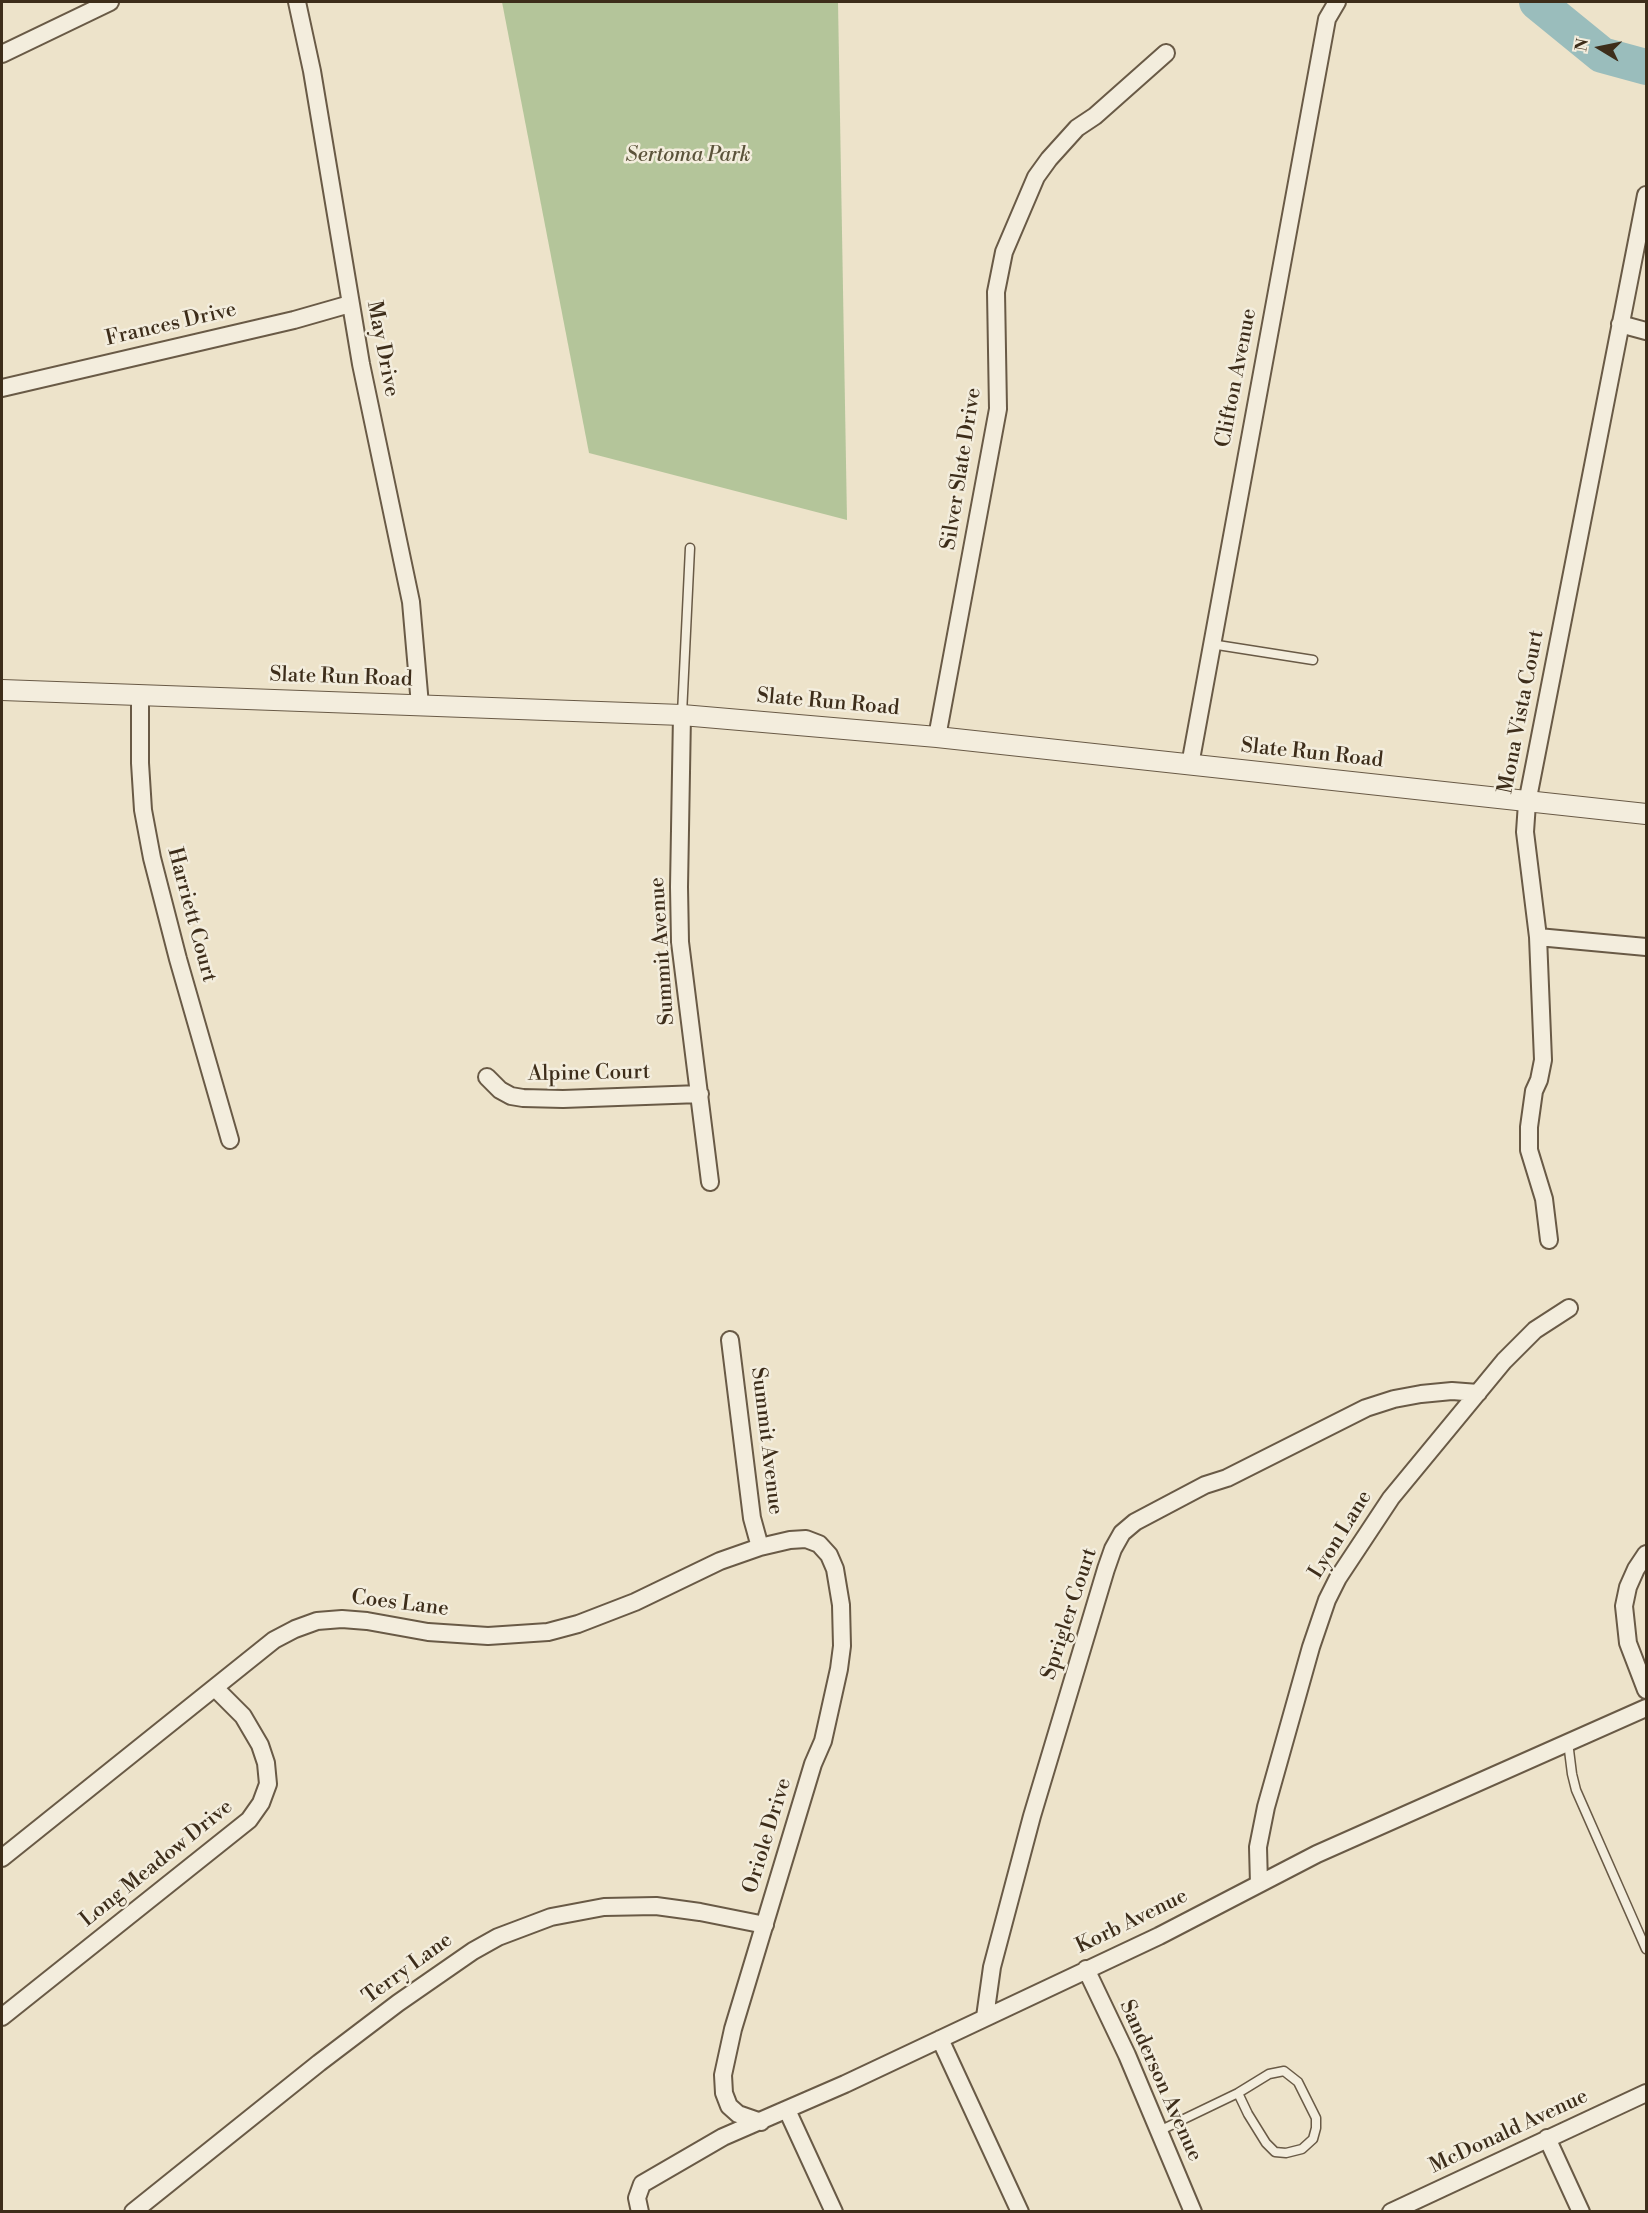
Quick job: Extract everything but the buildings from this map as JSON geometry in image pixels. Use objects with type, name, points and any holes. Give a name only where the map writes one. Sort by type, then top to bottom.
[{"type":"street","points":[[2,54],[110,2]]},
{"type":"street","name":"May Drive","points":[[297,2],[312,71],[350,304],[411,602],[420,705]]},
{"type":"street","name":"Clifton Avenue","points":[[1190,765],[1327,19],[1337,2]]},
{"type":"street","name":"Silver Slate Drive","points":[[937,737],[998,409],[996,292],[1004,252],[1036,177],[1049,159],[1077,128],[1095,116],[1166,53]]},
{"type":"street","name":"Mona Vista Court","points":[[1549,1240],[1544,1199],[1529,1150],[1529,1127],[1534,1091],[1543,1060],[1538,937],[1525,832],[1527,803],[1647,195]]},
{"type":"street","name":"Frances Drive","points":[[2,388],[294,320],[350,304]]},
{"type":"street","points":[[1620,324],[1647,331]]},
{"type":"street","name":"Slate Run Road","points":[[2,690],[682,715],[937,737],[1527,803],[1647,814]]},
{"type":"street","name":"Harriett Court","points":[[140,696],[143,810],[152,858],[178,959],[231,1140]]},
{"type":"street","name":"Summit Avenue","points":[[682,715],[680,942],[710,1182]]},
{"type":"street","points":[[1538,937],[1647,947]]},
{"type":"street","name":"Alpine Court","points":[[487,1077],[500,1090],[523,1098],[563,1100],[700,1094]]},
{"type":"street","name":"Lyon Lane","points":[[1259,1884],[1258,1847],[1266,1807],[1311,1647],[1327,1600],[1343,1570],[1391,1498],[1515,1348],[1553,1317],[1569,1308]]},
{"type":"street","name":"Summit Avenue","points":[[730,1340],[752,1518],[760,1547]]},
{"type":"street","name":"Sprigler Court","points":[[985,2017],[992,1967],[1032,1816],[1106,1569],[1122,1533],[1135,1522],[1205,1485],[1227,1478],[1366,1408],[1394,1399],[1421,1394],[1452,1391],[1478,1393]]},
{"type":"street","name":"Coes Lane","points":[[2,1858],[274,1640],[294,1629],[317,1622],[342,1619],[367,1620],[428,1632],[488,1636],[548,1632],[578,1624],[635,1602],[720,1562],[760,1547],[806,1539],[819,1544]]},
{"type":"street","name":"Oriole Drive","points":[[761,2122],[738,2114],[729,2106],[724,2093],[723,2075],[733,2029],[813,1764],[823,1741],[839,1669],[842,1646],[841,1605],[835,1569],[829,1555],[819,1544]]},
{"type":"street","points":[[1647,1554],[1636,1569],[1628,1587],[1624,1606],[1628,1643],[1647,1690]]},
{"type":"street","name":"Long Meadow Drive","points":[[2,2017],[249,1820],[261,1803],[268,1784],[266,1763],[260,1745],[243,1716],[215,1688]]},
{"type":"street","name":"Korb Avenue","points":[[640,2211],[637,2198],[642,2184],[723,2138],[1086,1970],[1317,1854],[1647,1708]]},
{"type":"street","name":"Terry Lane","points":[[133,2211],[398,2002],[473,1951],[498,1937],[551,1917],[604,1907],[656,1906],[765,1925]]},
{"type":"street","name":"Sanderson Avenue","points":[[1086,1970],[1127,2055],[1193,2211]]},
{"type":"street","points":[[940,2039],[1020,2211]]},
{"type":"street","name":"McDonald Avenue","points":[[1394,2211],[1647,2093]]},
{"type":"street","points":[[787,2110],[834,2211]]},
{"type":"street","points":[[1547,2138],[1581,2211]]},
{"type":"lane","points":[[682,715],[690,548]]},
{"type":"lane","points":[[1211,644],[1313,660]]},
{"type":"lane","points":[[1568,1742],[1576,1790],[1647,1949]]},
{"type":"lane","points":[[1159,2131],[1238,2093],[1269,2074],[1284,2071],[1298,2082],[1316,2118],[1313,2139],[1302,2149],[1286,2153],[1275,2152],[1266,2143],[1248,2115],[1238,2093]]},
{"type":"green space","name":"Sertoma Park","points":[[502,2],[838,2],[847,520],[589,453]]},
{"type":"waterway","points":[[1537,2],[1602,55],[1646,67]]}]
